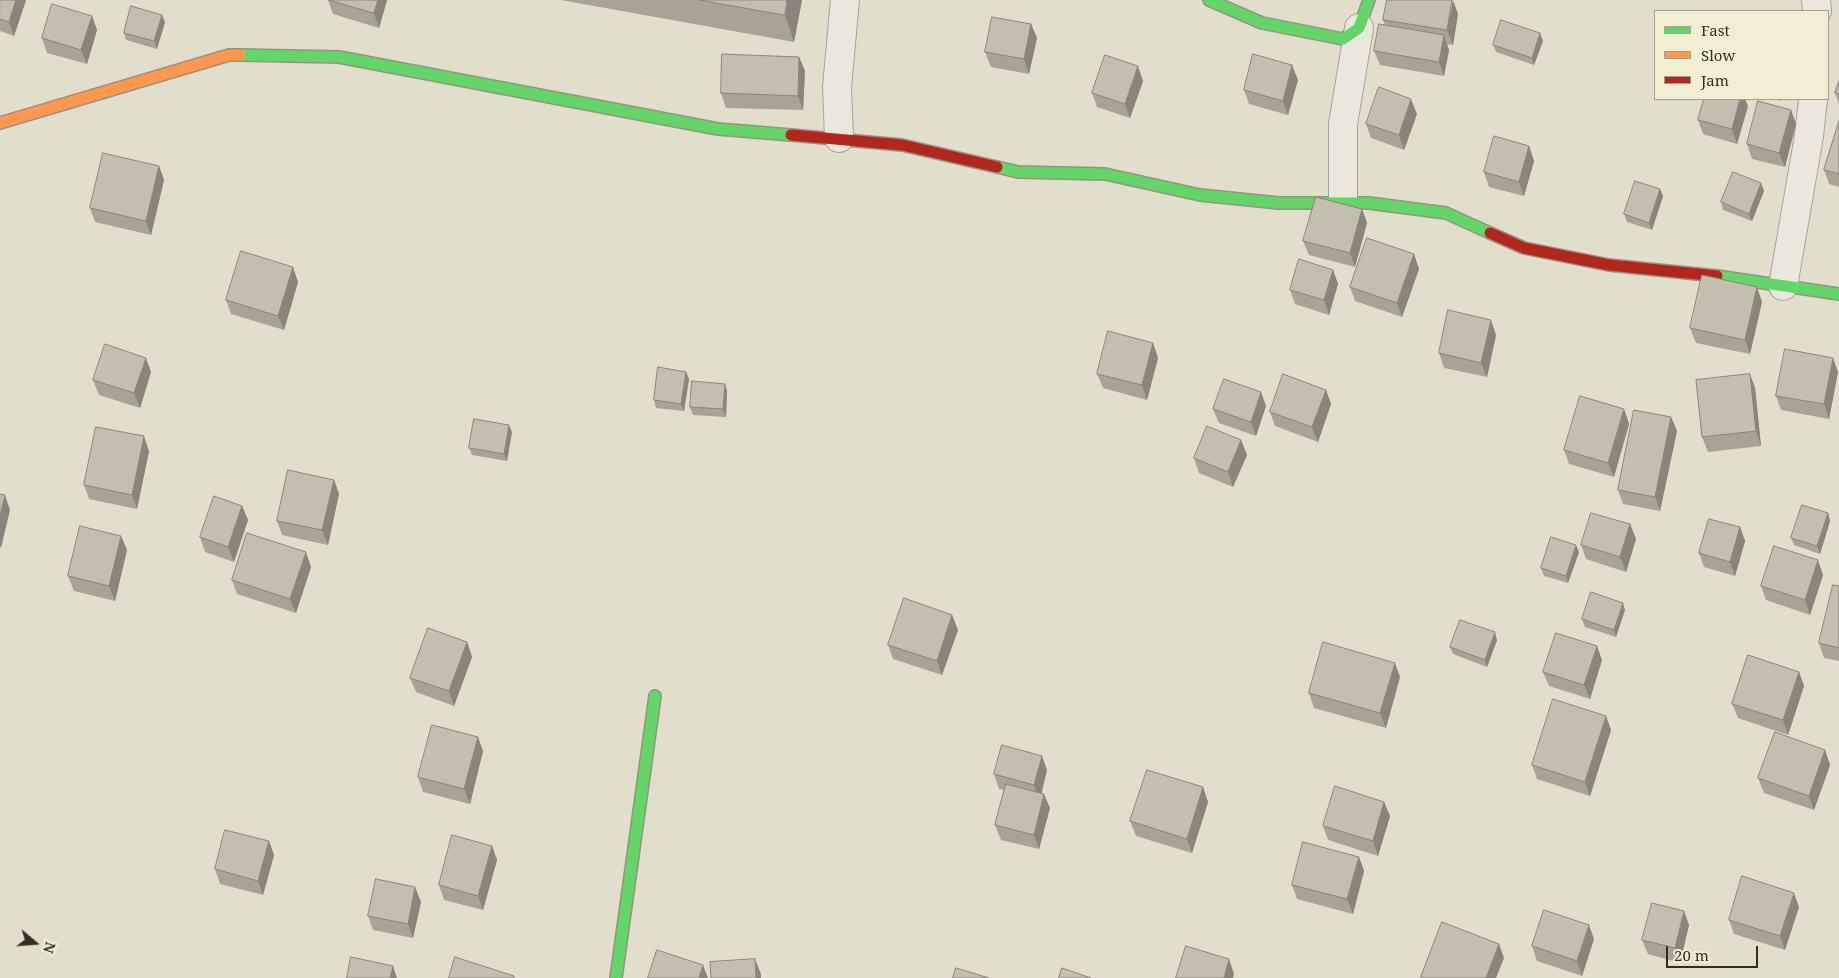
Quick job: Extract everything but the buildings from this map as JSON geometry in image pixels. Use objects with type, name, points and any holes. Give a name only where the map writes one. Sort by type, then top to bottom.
[{"type":"street","points":[[839,138],[837,87],[845,0]]},
{"type":"street","points":[[1209,0],[1262,23],[1322,36],[1343,39],[1359,28]]},
{"type":"street","points":[[1343,204],[1343,124],[1359,28],[1369,0]]},
{"type":"street","points":[[0,123],[229,55],[339,57],[718,128],[902,145],[1018,172],[1105,174],[1200,195],[1279,203],[1369,204],[1446,214],[1524,248],[1609,265],[1688,272],[1839,294]]},
{"type":"street","points":[[1783,286],[1809,136],[1813,100]]},
{"type":"street","points":[[616,978],[655,696]]},
{"type":"traffic: fast","points":[[1209,0],[1262,23],[1343,39],[1359,28],[1369,0]]},
{"type":"traffic: fast","points":[[240,55],[339,57],[718,129],[791,135]]},
{"type":"traffic: fast","points":[[997,167],[1018,172],[1105,174],[1200,195],[1279,203],[1369,203],[1446,213],[1490,233]]},
{"type":"traffic: fast","points":[[1717,276],[1839,294]]},
{"type":"traffic: fast","points":[[616,978],[655,696]]},
{"type":"traffic: slow","points":[[0,123],[229,55],[240,55]]},
{"type":"traffic: jam","points":[[791,135],[902,145],[997,167]]},
{"type":"traffic: jam","points":[[1490,233],[1524,248],[1609,265],[1717,276]]}]
